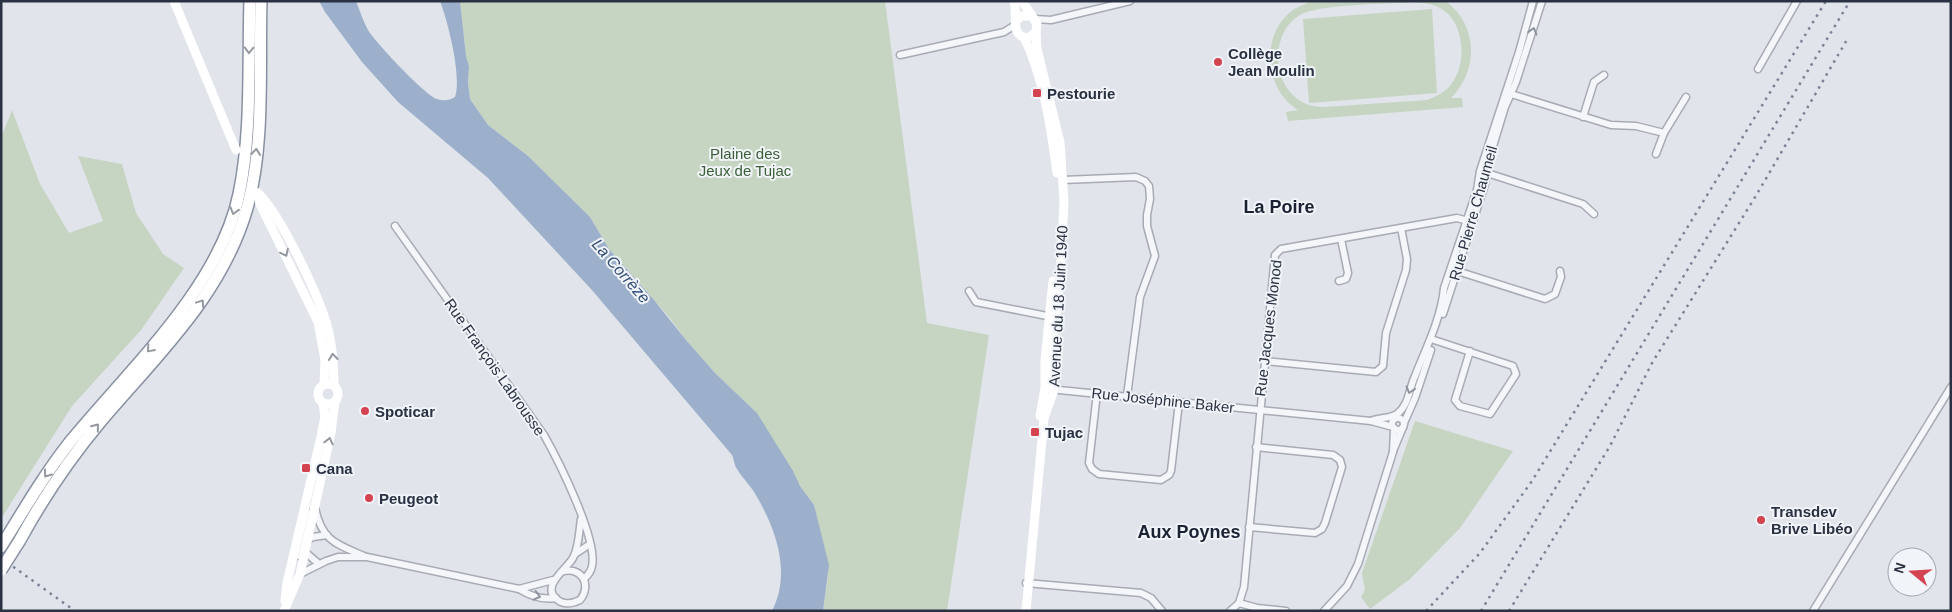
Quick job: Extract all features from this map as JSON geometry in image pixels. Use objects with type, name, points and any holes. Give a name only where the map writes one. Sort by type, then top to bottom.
[{"type":"highway","points":[[4,543],[63,451],[174,320],[200,284],[218,251],[230,224],[239,194],[246,142],[250,1]]},
{"type":"highway","points":[[1,570],[52,486],[78,449],[185,325],[204,298],[226,260],[247,208],[254,168],[258,117],[261,1]]},
{"type":"street","points":[[174,1],[236,150]]},
{"type":"street","name":"Avenue du 18 Juin 1940","points":[[1014,1],[1018,29],[1037,73],[1048,118],[1060,200],[1053,317]]},
{"type":"street","name":"Avenue du 18 Juin 1940","points":[[1022,1],[1035,24],[1037,49],[1060,142],[1064,202],[1063,239],[1045,361],[1049,388],[1027,583],[1022,611]]},
{"type":"street","points":[[1018,29],[1021,16],[1035,24],[1130,1]]},
{"type":"street","name":"Rue Pierre Chaumeil","points":[[1392,452],[1396,448],[1403,425],[1415,398],[1453,270],[1470,222],[1477,190],[1520,52],[1533,1]]},
{"type":"street","name":"Rue Pierre Chaumeil","points":[[1483,172],[1542,1]]},
{"type":"street","points":[[1758,69],[1797,1]]},
{"type":"street","points":[[900,55],[1018,29],[1031,37],[1035,24]]},
{"type":"street","points":[[1583,117],[1594,82],[1604,75]]},
{"type":"street","points":[[1511,94],[1611,125],[1636,126],[1664,133]]},
{"type":"street","points":[[1656,154],[1664,133],[1686,97]]},
{"type":"street","points":[[1483,172],[1583,204],[1594,214]]},
{"type":"street","points":[[1063,180],[1136,177],[1146,181],[1149,186],[1150,200],[1147,226],[1155,256],[1140,297],[1127,396]]},
{"type":"street","points":[[304,546],[315,508],[331,433],[336,391],[334,386],[333,350],[321,307],[281,225],[266,200],[258,193],[260,204],[318,322],[326,360],[324,385]]},
{"type":"street","name":"Rue Jacques Monod","points":[[1239,603],[1244,587],[1259,409],[1275,255],[1281,249],[1341,240],[1457,218],[1470,222]]},
{"type":"street","name":"Rue François Labrousse","points":[[315,508],[317,516],[333,543],[367,557],[519,589],[526,594],[548,599],[556,598],[568,604],[580,600],[586,590],[584,579],[590,574],[593,565],[590,544],[581,515],[558,460],[544,435],[395,226]]},
{"type":"street","points":[[1265,361],[1376,372],[1383,366],[1386,334],[1408,259],[1401,228]]},
{"type":"street","points":[[1339,281],[1346,278],[1348,273],[1341,240]]},
{"type":"street","points":[[1453,270],[1545,299],[1555,294],[1561,277],[1560,271]]},
{"type":"street","points":[[970,291],[976,302],[1053,317]]},
{"type":"street","points":[[1432,339],[1470,351],[1513,366],[1516,374],[1490,414],[1460,406],[1455,400],[1470,351]]},
{"type":"street","name":"Rue Pierre Chaumeil","points":[[1393,421],[1406,404],[1414,378],[1432,339]]},
{"type":"street","points":[[284,611],[292,564],[325,416],[319,391],[321,386],[324,385],[331,384],[334,386]]},
{"type":"street","points":[[1813,611],[1951,387]]},
{"type":"street","name":"Avenue du 18 Juin 1940","points":[[1026,611],[1034,464],[1038,427],[1049,388]]},
{"type":"street","name":"Rue Joséphine Baker","points":[[1049,388],[1179,402],[1393,421]]},
{"type":"street","points":[[1097,393],[1089,463],[1092,470],[1099,474],[1161,480],[1169,476],[1172,471],[1179,402]]},
{"type":"street","points":[[323,403],[330,405],[335,402]]},
{"type":"street","points":[[1400,418],[1403,425],[1398,430],[1393,421],[1400,418]]},
{"type":"street","name":"Rue Joséphine Baker","points":[[1371,420],[1393,421]]},
{"type":"street","points":[[1324,611],[1347,586],[1358,564],[1392,452],[1393,421]]},
{"type":"street","points":[[1250,527],[1319,531],[1325,523],[1342,467],[1340,460],[1333,455],[1256,447]]},
{"type":"street","points":[[284,611],[300,574],[307,498]]},
{"type":"street","points":[[556,598],[552,586],[553,580],[575,554],[581,515]]},
{"type":"street","points":[[292,564],[313,536],[327,535]]},
{"type":"street","points":[[575,554],[590,544]]},
{"type":"street","points":[[304,546],[319,564]]},
{"type":"street","name":"Rue François Labrousse","points":[[300,574],[338,557],[367,557]]},
{"type":"street","points":[[560,572],[566,570],[576,572],[584,579]]},
{"type":"street","name":"Rue François Labrousse","points":[[519,589],[553,580]]},
{"type":"street","points":[[1027,583],[1141,593],[1151,598],[1162,611]]},
{"type":"street","points":[[1230,611],[1239,603],[1257,608],[1286,611]]},
{"type":"green space","name":"Plaine des Jeux de Tujac","points":[[460,1],[885,1],[927,323],[989,335],[947,611],[823,611],[828,576],[814,505],[800,486],[757,413],[715,373],[686,340],[669,317],[609,249],[590,217],[528,156],[488,125],[470,99],[468,83],[469,66],[466,56]]},
{"type":"green space","points":[[1319,1],[1446,1],[1457,11],[1469,35],[1471,48],[1467,74],[1451,98],[1462,98],[1463,107],[1288,121],[1286,112],[1298,110],[1284,98],[1275,82],[1271,65],[1271,47],[1276,31],[1286,16],[1300,6]],"holes":[[[1415,2],[1438,7],[1447,13],[1458,31],[1461,41],[1460,64],[1457,74],[1447,89],[1427,100],[1321,107],[1303,102],[1296,98],[1288,89],[1282,79],[1278,55],[1284,32],[1291,22],[1300,15],[1309,11],[1338,7]]]},
{"type":"green space","points":[[1432,9],[1437,93],[1309,103],[1303,19]]},
{"type":"green space","points":[[12,110],[40,184],[69,233],[103,221],[78,156],[122,164],[136,213],[163,254],[184,268],[141,330],[72,406],[1,519],[1,138]]},
{"type":"green space","points":[[1415,421],[1513,451],[1460,528],[1410,579],[1370,609],[1361,597],[1365,590],[1362,573]]},
{"type":"water","name":"La Corrèze","points":[[319,1],[356,1],[368,30],[380,45],[422,88],[437,99],[444,100],[455,97],[457,77],[450,35],[440,1],[460,1],[466,56],[469,66],[468,83],[470,99],[488,125],[528,156],[590,217],[609,249],[686,340],[715,373],[757,413],[793,471],[800,486],[814,505],[829,565],[823,611],[772,611],[778,597],[781,568],[776,538],[755,493],[739,473],[732,455],[591,289],[488,178],[398,102],[362,62]]},
{"type":"railway","points":[[1426,611],[1480,553],[1532,481],[1826,1]]},
{"type":"railway","points":[[1481,611],[1850,1]]},
{"type":"railway","points":[[1509,611],[1610,446],[1652,363],[1757,194],[1848,38]]},
{"type":"railway","points":[[1,558],[75,611]]},
{"type":"place","name":"Collège Jean Moulin","points":[[1218,62]]},
{"type":"place","name":"Pestourie","points":[[1037,93]]},
{"type":"place","name":"Spoticar","points":[[365,411]]},
{"type":"place","name":"Tujac","points":[[1035,432]]},
{"type":"place","name":"Cana","points":[[306,468]]},
{"type":"place","name":"Peugeot","points":[[369,498]]},
{"type":"place","name":"Transdev Brive Libéo","points":[[1761,520]]},
{"type":"district","name":"La Poire","points":[[1279,207]]},
{"type":"district","name":"Aux Poynes","points":[[1189,532]]}]
